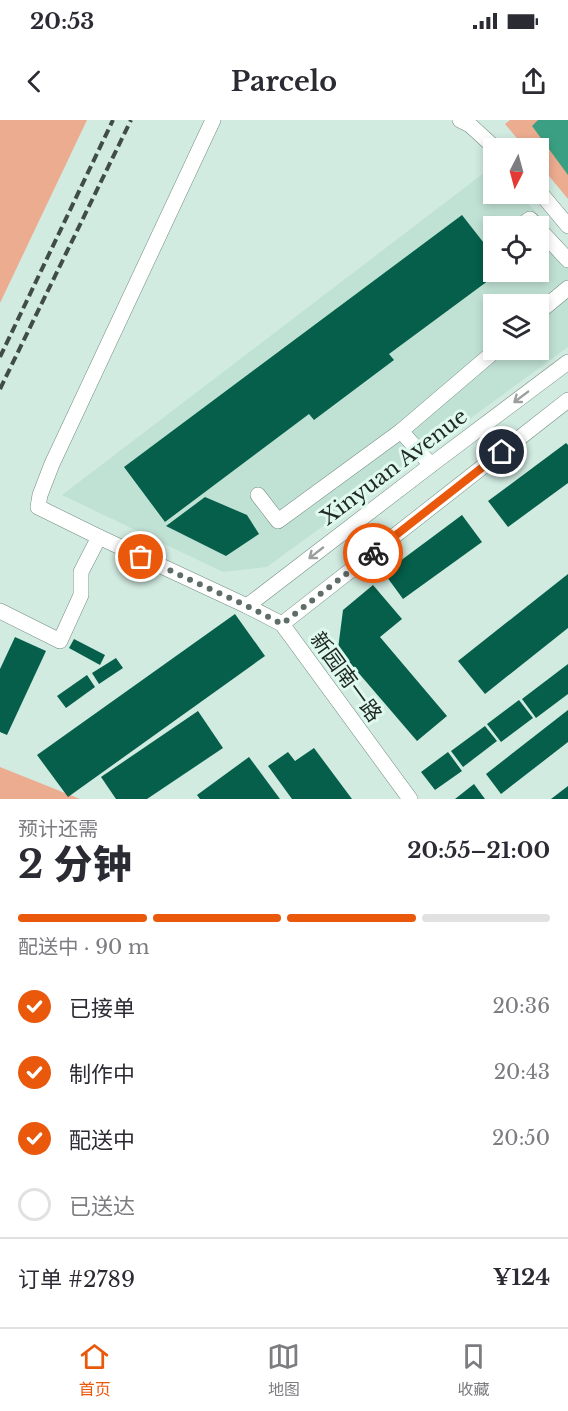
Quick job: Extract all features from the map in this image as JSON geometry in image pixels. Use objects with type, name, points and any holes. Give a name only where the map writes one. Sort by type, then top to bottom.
[{"type":"street","name":"新园南一路","points":[[213,120],[52,464],[40,495],[38,507],[282,624],[410,799]]},
{"type":"street","points":[[469,122],[485,138]]},
{"type":"street","points":[[549,203],[568,226]]},
{"type":"street","points":[[549,239],[568,260]]},
{"type":"street","points":[[549,304],[568,288]]},
{"type":"street","points":[[258,495],[278,521],[401,431],[484,360]]},
{"type":"street","name":"Xinyuan Avenue","points":[[247,606],[568,362]]},
{"type":"street","points":[[282,624],[568,400]]},
{"type":"street","points":[[401,431],[430,465]]},
{"type":"street","points":[[0,611],[60,640],[81,595],[81,572],[99,537]]},
{"type":"shaded area","points":[[0,120],[87,120],[0,303]]},
{"type":"shaded area","points":[[510,120],[568,120],[568,199],[549,176],[549,138],[517,138],[505,124]]},
{"type":"shaded area","points":[[538,120],[568,120],[568,175],[549,149],[549,138],[541,138],[532,126]]},
{"type":"shaded area","points":[[483,174],[483,204],[529,204],[539,216],[483,216],[483,282],[549,282],[549,227],[568,249],[568,347],[267,567],[223,572],[62,495]]},
{"type":"shaded area","points":[[0,767],[80,799],[0,799]]},
{"type":"building","points":[[462,215],[483,242],[483,282],[486,282],[389,354],[394,360],[314,420],[309,414],[165,522],[124,467]]},
{"type":"building","points":[[566,443],[568,445],[568,483],[508,527],[488,501]]},
{"type":"building","points":[[205,497],[247,515],[259,534],[226,556],[166,526]]},
{"type":"building","points":[[462,515],[482,542],[403,599],[384,573]]},
{"type":"building","points":[[568,574],[568,628],[485,694],[458,661]]},
{"type":"building","points":[[373,585],[402,619],[380,637],[447,716],[417,741],[338,649],[343,610]]},
{"type":"building","points":[[235,614],[265,656],[68,797],[37,755]]},
{"type":"building","points":[[15,637],[46,651],[7,735],[0,732],[0,669]]},
{"type":"building","points":[[74,639],[105,655],[100,665],[69,648]]},
{"type":"building","points":[[116,658],[123,668],[99,684],[92,673]]},
{"type":"building","points":[[568,664],[568,694],[536,718],[522,699]]},
{"type":"building","points":[[87,675],[95,687],[66,708],[57,696]]},
{"type":"building","points":[[519,700],[533,718],[501,742],[487,724]]},
{"type":"building","points":[[568,710],[568,742],[501,794],[486,774]]},
{"type":"building","points":[[198,711],[223,748],[147,799],[116,799],[101,777]]},
{"type":"building","points":[[485,726],[497,741],[463,767],[451,751]]},
{"type":"building","points":[[314,748],[352,799],[292,799],[268,766],[288,752],[295,761]]},
{"type":"building","points":[[448,752],[462,771],[435,790],[421,772]]},
{"type":"building","points":[[249,757],[280,799],[200,799],[197,795]]},
{"type":"building","points":[[474,784],[485,799],[455,799]]},
{"type":"building","points":[[568,786],[568,799],[551,799]]},
{"type":"railway","points":[[0,357],[113,120]]},
{"type":"railway","points":[[0,389],[131,120]]},
{"type":"way so far","points":[[141,557],[282,624],[373,553]]},
{"type":"route","points":[[373,553],[502,452]]}]
